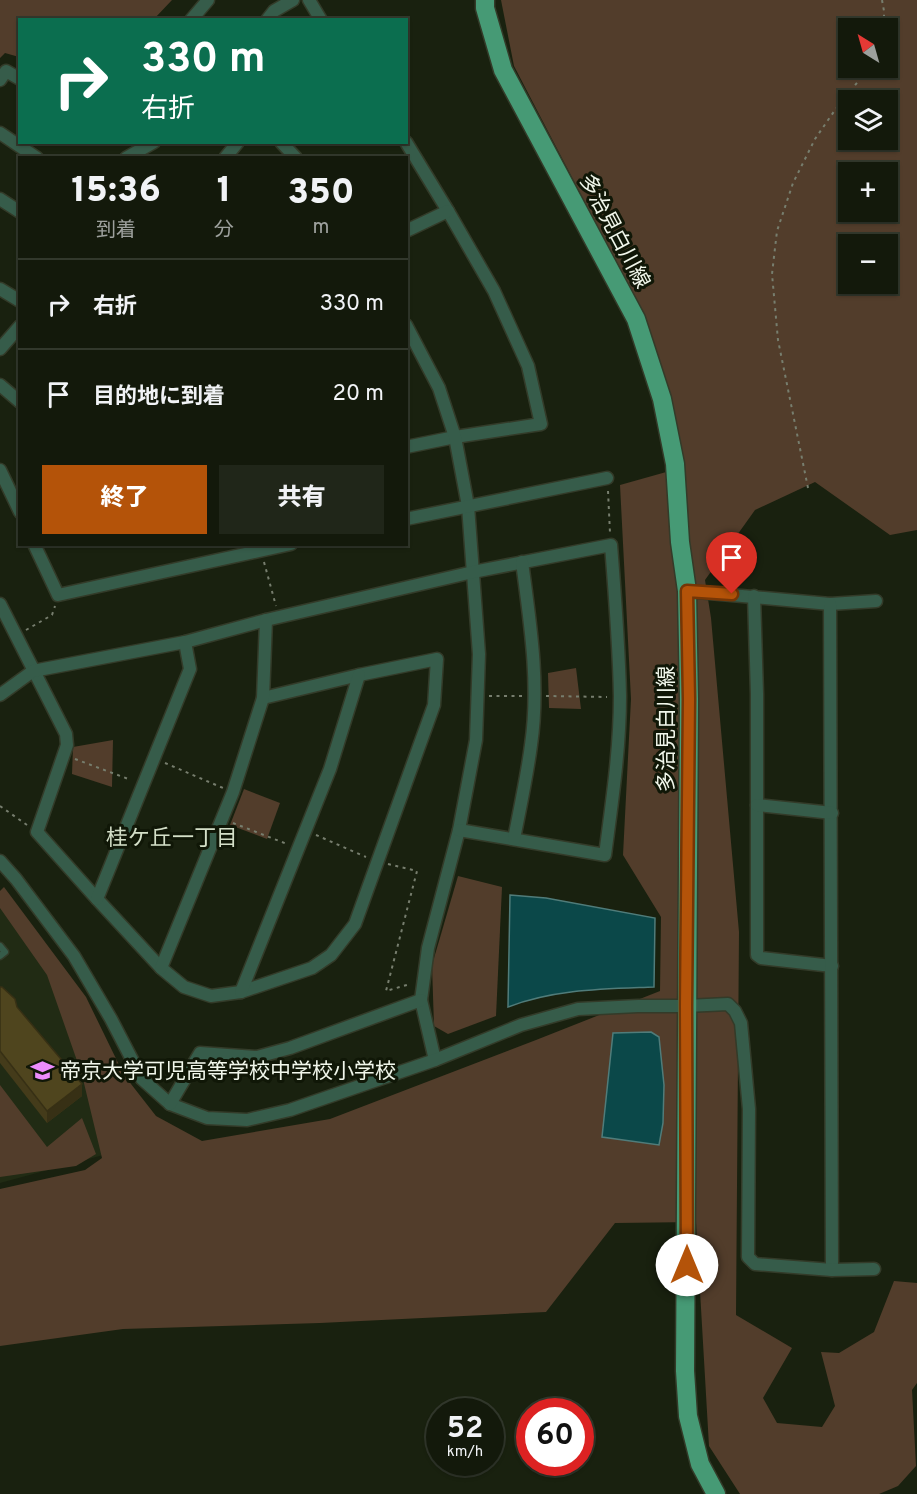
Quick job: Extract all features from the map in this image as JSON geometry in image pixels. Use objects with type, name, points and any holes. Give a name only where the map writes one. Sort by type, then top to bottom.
[{"type":"main road","name":"多治見白川線","points":[[485,0],[485,8],[503,70],[636,319],[662,399],[675,464],[680,542],[687,591],[689,699],[686,1371],[688,1416],[700,1464],[716,1494]]},
{"type":"street","points":[[192,18],[208,0]]},
{"type":"street","points":[[269,18],[274,11],[293,0]]},
{"type":"street","points":[[309,0],[320,18]]},
{"type":"street","points":[[0,80],[6,71],[18,78]]},
{"type":"street","points":[[0,133],[34,156]]},
{"type":"street","points":[[130,156],[150,144]]},
{"type":"street","points":[[227,156],[236,144]]},
{"type":"street","points":[[282,144],[294,156]]},
{"type":"street","points":[[407,144],[494,291],[528,366],[541,424],[408,446]]},
{"type":"street","points":[[0,199],[18,211]]},
{"type":"street","points":[[408,230],[448,211]]},
{"type":"street","points":[[0,289],[18,300]]},
{"type":"street","points":[[0,349],[18,328]]},
{"type":"street","points":[[408,329],[440,388],[455,437],[468,506],[479,654],[476,740],[459,830],[428,948],[421,1000],[435,1060]]},
{"type":"street","points":[[0,385],[18,400]]},
{"type":"street","points":[[0,470],[18,508]]},
{"type":"street","points":[[408,519],[607,478]]},
{"type":"street","points":[[0,695],[33,671],[185,642],[266,620],[473,572],[611,545],[620,697],[617,768],[606,855],[459,830]]},
{"type":"street","points":[[35,546],[58,596],[282,546]]},
{"type":"street","points":[[514,839],[531,743],[534,696],[533,639],[522,562]]},
{"type":"street","points":[[687,591],[830,604],[876,601]]},
{"type":"street","points":[[754,596],[757,955],[761,958],[832,966]]},
{"type":"street","points":[[0,604],[66,734],[67,745],[37,832],[161,968],[184,987],[212,996],[241,992],[312,968],[331,955],[355,924],[434,705],[437,659],[263,698]]},
{"type":"street","points":[[830,604],[832,1270]]},
{"type":"street","points":[[161,968],[233,792],[263,698],[266,620]]},
{"type":"street","points":[[97,899],[190,669],[185,642]]},
{"type":"street","points":[[241,992],[330,769],[359,675]]},
{"type":"street","points":[[757,805],[832,813]]},
{"type":"street","points":[[2,867],[16,879],[74,956],[111,1019],[142,1079],[170,1104],[207,1119],[246,1119],[290,1110],[435,1060],[521,1025],[578,1009],[728,1004],[735,1011],[741,1023],[749,1109],[748,1257],[754,1264],[832,1270],[874,1269]]},
{"type":"street","points":[[170,1104],[200,1053],[257,1057],[290,1048],[421,1000]]},
{"type":"lane","points":[[0,946],[5,952],[0,956]]},
{"type":"path","points":[[882,0],[884,18]]},
{"type":"path","points":[[808,488],[778,340],[772,274],[777,231],[792,183],[815,139],[861,78]]},
{"type":"path","points":[[607,478],[611,545]]},
{"type":"path","points":[[261,551],[279,617]]},
{"type":"path","points":[[15,635],[52,615],[58,596]]},
{"type":"path","points":[[64,755],[143,784]]},
{"type":"path","points":[[154,758],[233,792]]},
{"type":"path","points":[[0,806],[37,832]]},
{"type":"path","points":[[222,819],[298,849]]},
{"type":"path","points":[[305,830],[378,862],[417,871],[386,991],[424,980]]},
{"type":"shaded area","points":[[0,0],[172,0],[155,18],[18,18],[18,57],[5,53],[0,58]]},
{"type":"shaded area","points":[[501,0],[917,0],[917,530],[890,535],[815,482],[755,510],[705,580],[711,618],[739,932],[736,1315],[792,1348],[763,1398],[777,1423],[822,1427],[835,1406],[821,1352],[839,1353],[874,1332],[894,1281],[917,1283],[917,1383],[912,1390],[916,1466],[898,1486],[879,1494],[740,1494],[709,1446],[696,1222],[615,1223],[546,1312],[320,1323],[123,1329],[0,1346],[0,1189],[85,1170],[102,1158],[82,1075],[47,975],[0,908],[0,891],[4,887],[86,997],[124,1075],[156,1116],[202,1141],[330,1119],[660,991],[661,917],[623,855],[631,699],[620,485],[684,467],[668,389],[643,314],[514,66]]},
{"type":"shaded area","points":[[576,668],[581,709],[549,708],[548,673]]},
{"type":"shaded area","points":[[113,740],[112,787],[72,774],[73,747]]},
{"type":"shaded area","points":[[244,789],[280,803],[267,839],[230,825]]},
{"type":"shaded area","points":[[458,876],[502,887],[496,1016],[448,1034],[434,1026],[432,965]]},
{"type":"shaded area","name":"帝京大学可児高等学校中学校小学校","points":[[0,901],[62,987],[107,1154],[0,1183]]},
{"type":"shaded area","points":[[0,1085],[47,1147],[82,1118],[96,1154],[76,1166],[0,1177]]},
{"type":"water","points":[[510,895],[546,898],[655,918],[654,987],[562,993],[508,1007]]},
{"type":"water","points":[[651,1032],[659,1037],[664,1085],[663,1123],[659,1145],[602,1137],[613,1033]]},
{"type":"building","points":[[0,987],[15,999],[17,1007],[82,1084],[47,1111],[0,1051]]},
{"type":"place","name":"帝京大学可児高等学校中学校小学校","points":[[42,1071]]},
{"type":"district","name":"桂ケ丘一丁目","points":[[172,837]]},
{"type":"route","points":[[687,1265],[686,1006],[689,699],[687,591],[732,594]]}]
